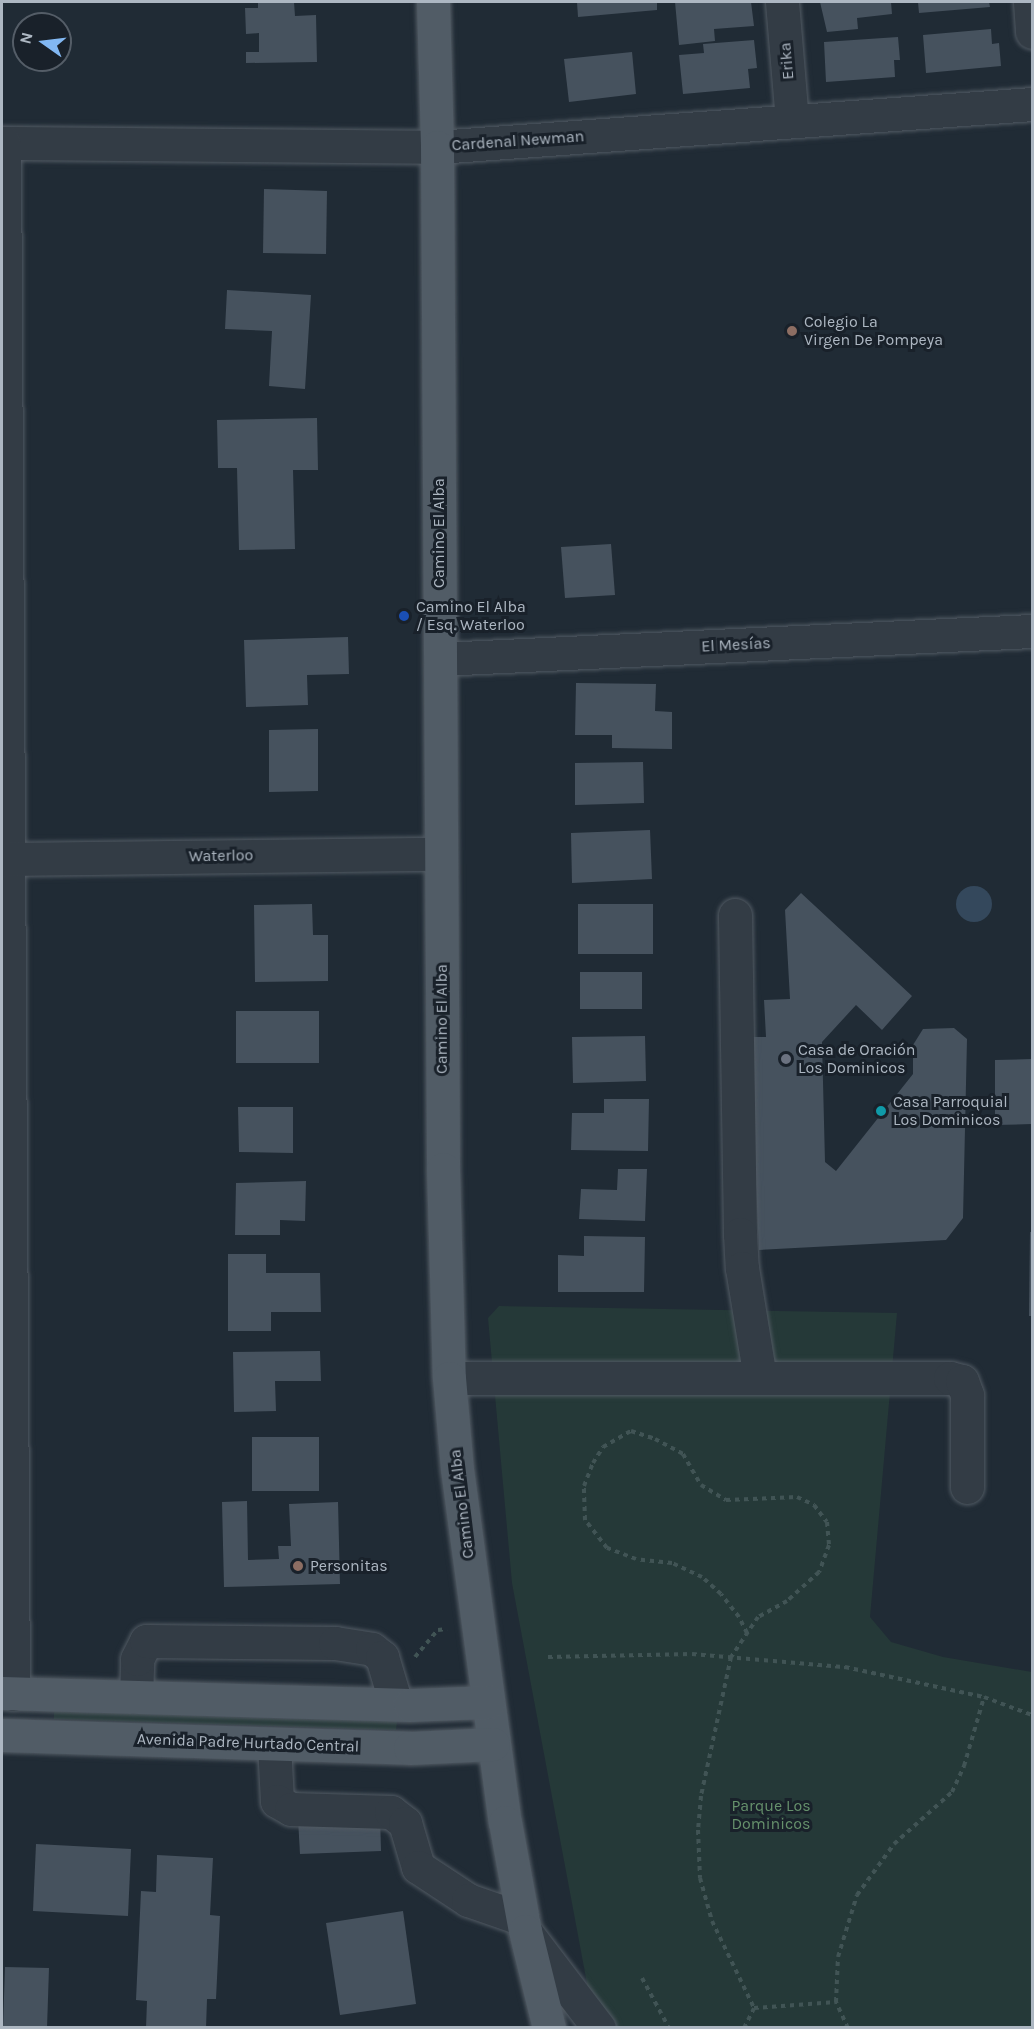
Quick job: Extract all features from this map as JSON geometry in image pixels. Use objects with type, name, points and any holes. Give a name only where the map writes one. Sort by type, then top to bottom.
[{"type":"main road","name":"Camino El Alba","points":[[433,2],[437,147],[443,1169],[449,1378],[457,1469],[494,1744],[524,1925],[549,2028]]},
{"type":"main road","points":[[7,1694],[396,1704],[488,1702]]},
{"type":"main road","name":"Avenida Padre Hurtado Central","points":[[2,1736],[410,1749],[494,1744]]},
{"type":"street","name":"Erika","points":[[782,2],[792,121]]},
{"type":"street","points":[[1030,2],[1032,32]]},
{"type":"street","name":"Cardenal Newman","points":[[3,143],[437,147],[1032,104]]},
{"type":"street","points":[[3,143],[7,1694]]},
{"type":"street","name":"El Mesías","points":[[440,659],[1032,632]]},
{"type":"street","name":"Waterloo","points":[[5,859],[441,854]]},
{"type":"street","points":[[735,915],[740,1234],[742,1268],[760,1378]]},
{"type":"street","points":[[449,1378],[950,1378],[962,1381],[967,1395],[968,1487]]},
{"type":"street","points":[[136,1697],[137,1659],[146,1641],[335,1643],[372,1649],[382,1657],[396,1704]]},
{"type":"street","points":[[274,1744],[276,1801],[291,1809],[392,1812],[405,1823],[418,1867],[468,1900],[524,1925],[599,2028]]},
{"type":"path","points":[[747,1634],[739,1617],[721,1594],[702,1577],[672,1563],[636,1559],[607,1548],[585,1520],[584,1486],[593,1463],[603,1447],[631,1431],[655,1439],[683,1454],[701,1485],[726,1500],[797,1497],[814,1506],[827,1522],[829,1545],[819,1572],[787,1601],[758,1617],[747,1634],[731,1657],[701,1796],[698,1830],[700,1878],[712,1921],[754,2008]]},
{"type":"path","points":[[548,1657],[692,1654],[845,1668],[984,1697],[1032,1714]]},
{"type":"path","points":[[848,2028],[836,2002],[838,1957],[857,1895],[894,1844],[952,1792],[964,1766],[984,1697]]},
{"type":"path","points":[[642,1978],[669,2028]]},
{"type":"path","points":[[754,2008],[836,2002]]},
{"type":"path","points":[[744,2028],[754,2008]]},
{"type":"green space","name":"Parque Los Dominicos","points":[[499,1306],[897,1313],[870,1617],[891,1642],[943,1657],[1032,1672],[1032,2027],[611,2027],[589,1994],[512,1583],[488,1318]]},
{"type":"green space","points":[[54,1711],[397,1721],[396,1730],[54,1719]]},
{"type":"water","points":[[974,886],[987,891],[992,904],[987,917],[974,922],[961,917],[956,904],[961,891]]},
{"type":"building","points":[[258,2],[294,2],[295,16],[316,15],[317,62],[246,63],[246,52],[259,52],[259,33],[246,34],[245,8],[258,8]]},
{"type":"building","points":[[577,2],[657,2],[657,10],[578,17]]},
{"type":"building","points":[[675,2],[751,2],[754,26],[714,29],[715,41],[679,45]]},
{"type":"building","points":[[820,2],[891,2],[892,14],[857,18],[858,29],[827,32]]},
{"type":"building","points":[[918,2],[989,2],[990,7],[919,13]]},
{"type":"building","points":[[991,29],[992,44],[999,43],[1001,66],[926,73],[923,35]]},
{"type":"building","points":[[898,37],[900,60],[894,60],[895,77],[826,82],[824,42]]},
{"type":"building","points":[[754,40],[757,68],[748,69],[750,88],[683,94],[679,55],[704,53],[703,44]]},
{"type":"building","points":[[632,52],[636,94],[569,102],[564,59]]},
{"type":"building","points":[[264,189],[327,191],[326,254],[263,253]]},
{"type":"building","points":[[227,290],[311,295],[305,389],[269,386],[272,331],[225,329]]},
{"type":"building","points":[[317,418],[318,470],[293,470],[295,549],[239,550],[237,468],[218,468],[217,420]]},
{"type":"building","points":[[611,544],[615,595],[565,598],[561,547]]},
{"type":"building","points":[[348,637],[349,674],[307,675],[308,705],[246,707],[244,640]]},
{"type":"building","points":[[576,683],[656,684],[655,711],[672,712],[672,749],[612,748],[612,735],[575,735]]},
{"type":"building","points":[[318,729],[318,791],[269,792],[269,730]]},
{"type":"building","points":[[643,762],[644,803],[575,805],[575,763]]},
{"type":"building","points":[[650,830],[652,879],[572,883],[571,833]]},
{"type":"building","name":"Casa de Oración Los Dominicos","points":[[801,893],[912,996],[882,1030],[856,1005],[822,1042],[825,1162],[836,1171],[913,1074],[913,1045],[923,1029],[954,1028],[967,1039],[963,1218],[946,1240],[759,1250],[749,1037],[766,1037],[764,1000],[790,999],[785,910]]},
{"type":"building","points":[[312,904],[313,935],[328,935],[328,981],[255,982],[254,905]]},
{"type":"building","points":[[578,904],[653,904],[653,954],[578,954]]},
{"type":"building","points":[[580,972],[642,972],[642,1009],[580,1009]]},
{"type":"building","points":[[236,1011],[319,1011],[319,1063],[236,1063]]},
{"type":"building","points":[[645,1036],[646,1081],[573,1083],[572,1037]]},
{"type":"building","points":[[1032,1059],[1032,1124],[995,1125],[995,1060]]},
{"type":"building","points":[[604,1099],[649,1099],[648,1151],[571,1150],[572,1113],[604,1113]]},
{"type":"building","points":[[238,1107],[293,1107],[293,1153],[239,1152]]},
{"type":"building","points":[[618,1169],[647,1169],[645,1221],[579,1219],[581,1189],[617,1190]]},
{"type":"building","points":[[306,1181],[305,1221],[280,1220],[280,1235],[235,1235],[236,1183]]},
{"type":"building","points":[[1030,1232],[1032,1232],[1032,1316],[1029,1316]]},
{"type":"building","points":[[584,1236],[645,1237],[644,1292],[558,1292],[558,1255],[584,1256]]},
{"type":"building","points":[[228,1254],[266,1254],[266,1273],[320,1273],[321,1312],[271,1312],[271,1331],[228,1331]]},
{"type":"building","points":[[320,1351],[321,1381],[275,1381],[276,1411],[234,1412],[233,1352]]},
{"type":"building","points":[[252,1437],[319,1437],[319,1491],[252,1491]]},
{"type":"building","points":[[247,1501],[248,1560],[279,1559],[278,1546],[291,1546],[289,1504],[338,1502],[340,1584],[224,1587],[222,1502]]},
{"type":"building","points":[[380,1816],[381,1851],[300,1854],[298,1819]]},
{"type":"building","points":[[36,1844],[131,1849],[128,1916],[33,1911]]},
{"type":"building","points":[[157,1855],[213,1858],[210,1915],[220,1916],[216,1999],[207,1999],[206,2028],[146,2028],[147,2001],[136,2000],[141,1891],[156,1892]]},
{"type":"building","points":[[403,1911],[416,2004],[340,2015],[326,1923]]},
{"type":"building","points":[[5,1967],[49,1968],[47,2028],[3,2028]]},
{"type":"place","name":"Colegio La Virgen De Pompeya","points":[[792,331]]},
{"type":"place","name":"Camino El Alba / Esq. Waterloo","points":[[404,616]]},
{"type":"place","name":"Casa de Oración Los Dominicos","points":[[786,1059]]},
{"type":"place","name":"Casa Parroquial Los Dominicos","points":[[881,1111]]},
{"type":"place","name":"Personitas","points":[[298,1566]]}]
